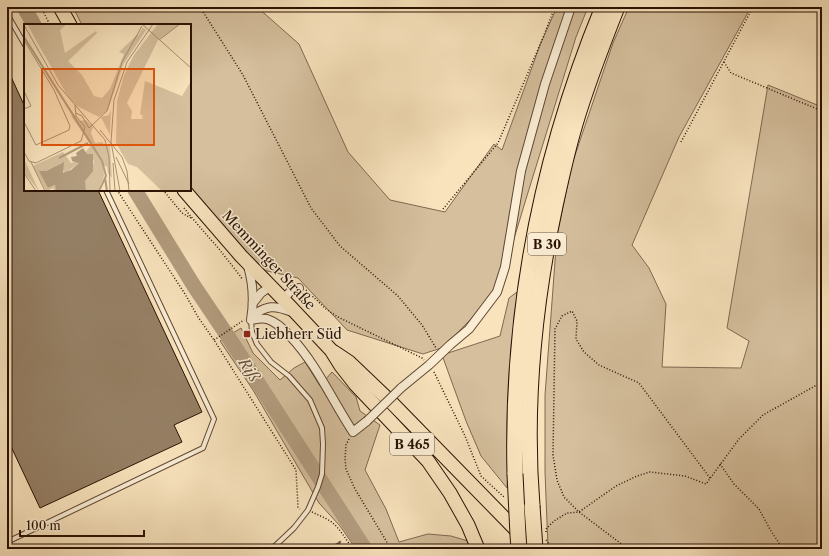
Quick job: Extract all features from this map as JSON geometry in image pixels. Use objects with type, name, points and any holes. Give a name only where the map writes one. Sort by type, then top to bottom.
[{"type":"highway","name":"B 30","points":[[519,549],[514,430],[515,391],[525,284],[536,223],[549,167],[580,65],[603,7]]},
{"type":"highway","name":"B 30","points":[[535,549],[530,455],[531,386],[541,282],[559,186],[575,124],[617,7]]},
{"type":"main road","points":[[60,7],[69,24]]},
{"type":"main road","name":"Memminger Straße","points":[[185,191],[247,263],[271,286],[331,350]]},
{"type":"main road","name":"B 465","points":[[331,350],[354,384],[428,461],[450,493],[468,525],[478,549]]},
{"type":"main road","name":"B 465","points":[[331,350],[349,362],[393,404],[520,534],[531,549]]},
{"type":"street","points":[[252,318],[265,319],[280,326],[299,346],[317,370],[353,432],[469,329],[497,292],[505,267],[522,172],[545,84],[571,7]]},
{"type":"street","points":[[247,263],[251,274],[252,284],[252,318]]},
{"type":"street","points":[[253,303],[261,293],[271,286]]},
{"type":"street","points":[[283,299],[292,290],[299,288]]},
{"type":"street","points":[[252,318],[265,308],[273,306],[298,314]]},
{"type":"lane","points":[[7,14],[24,42]]},
{"type":"lane","points":[[7,542],[203,448],[214,419],[106,191]]},
{"type":"lane","points":[[252,318],[252,332],[257,344],[271,362],[289,376],[310,400],[322,428],[322,474],[314,499],[304,516],[294,528],[274,546],[268,549]]},
{"type":"path","points":[[41,7],[50,24]]},
{"type":"path","points":[[200,7],[243,75],[311,208],[340,246],[398,296],[422,325],[440,354]]},
{"type":"path","points":[[443,209],[498,143],[556,7]]},
{"type":"path","points":[[681,142],[753,7]]},
{"type":"path","points":[[724,62],[730,73],[822,111]]},
{"type":"path","points":[[118,191],[185,294],[198,317],[296,470],[298,507],[304,516]]},
{"type":"path","points":[[164,191],[182,213],[193,219],[211,239],[241,277],[243,282]]},
{"type":"path","points":[[299,288],[306,289],[326,309],[338,317],[422,358],[429,365],[435,374],[465,436],[481,476],[508,500]]},
{"type":"path","points":[[628,549],[579,512],[564,497],[557,480],[553,455],[555,328],[562,316],[572,311],[577,321],[576,339],[584,352],[599,364],[639,383],[710,478]]},
{"type":"path","points":[[214,340],[243,320],[243,314]]},
{"type":"path","points":[[545,533],[546,529],[554,521],[567,513],[579,512],[616,486],[637,476],[650,472],[685,476],[706,484],[739,438],[763,415],[815,386],[822,384]]},
{"type":"path","points":[[353,432],[350,435],[346,445],[346,468],[355,489],[391,549]]},
{"type":"path","points":[[720,464],[734,484],[759,509],[771,532],[783,549]]},
{"type":"path","points":[[308,510],[334,524],[353,549]]},
{"type":"shaded area","points":[[73,7],[257,7],[299,44],[348,152],[390,200],[445,212],[494,144],[502,150],[540,45],[557,7],[588,7],[576,37],[504,272],[489,300],[444,347],[423,354],[347,330],[298,278],[263,270],[191,190],[191,24],[82,24]]},
{"type":"shaded area","points":[[629,7],[751,7],[679,137],[632,245],[649,268],[666,304],[662,367],[741,368],[749,341],[727,328],[768,85],[822,107],[822,549],[549,549],[548,547],[545,472],[545,395],[557,235],[572,164],[613,43]]},
{"type":"shaded area","points":[[517,292],[510,399],[507,488],[481,456],[466,421],[442,355],[500,336],[509,298]]},
{"type":"shaded area","points":[[241,328],[253,353],[280,380],[294,368],[305,362],[320,386],[332,372],[356,397],[360,411],[380,425],[365,470],[386,509],[399,542],[428,534],[451,536],[468,541],[471,549],[356,549],[340,526],[319,503],[253,390],[220,341]]},
{"type":"building","points":[[7,68],[24,105],[24,191],[98,191],[202,412],[174,425],[182,442],[40,508],[7,438]]},
{"type":"waterway","name":"Riß","points":[[24,7],[33,24]]},
{"type":"waterway","name":"Riß","points":[[136,191],[194,286],[365,549]]},
{"type":"waterway","points":[[328,549],[340,542]]},
{"type":"place","name":"Liebherr Süd","points":[[247,334]]}]
